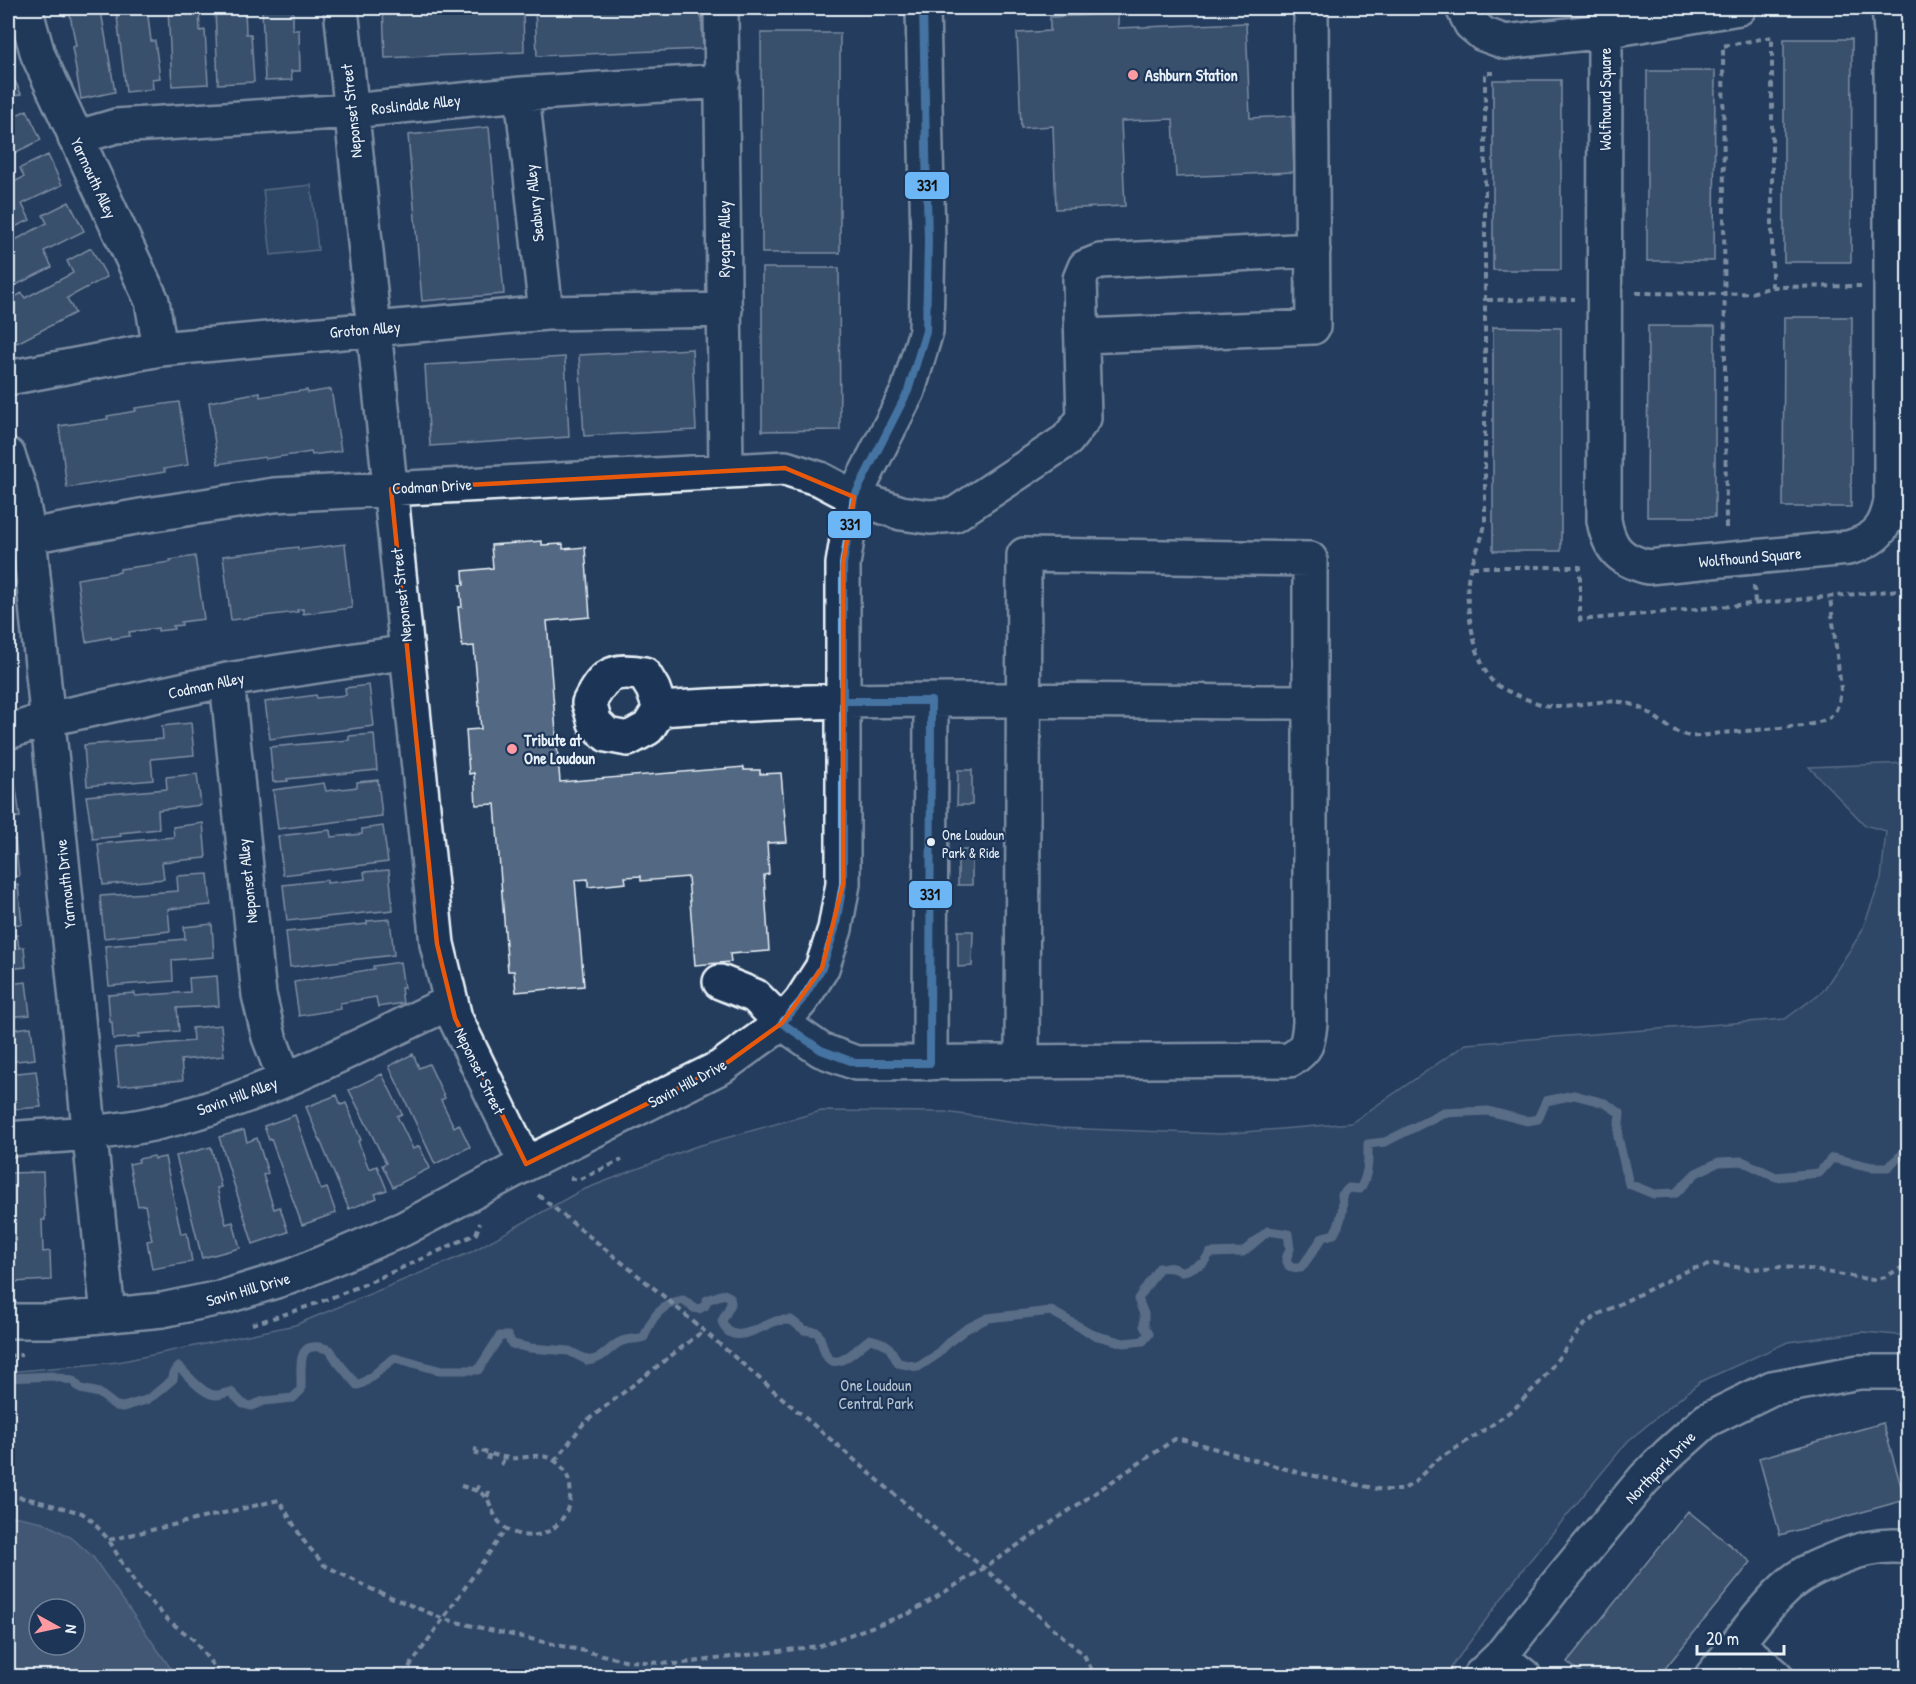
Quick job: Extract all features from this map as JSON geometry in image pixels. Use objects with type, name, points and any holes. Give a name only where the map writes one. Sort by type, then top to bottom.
[{"type":"street","name":"Yarmouth Alley","points":[[25,8],[38,55],[152,301],[160,349]]},
{"type":"street","name":"Neponset Street","points":[[341,8],[437,944],[455,1018],[526,1164]]},
{"type":"street","name":"Ryegate Alley","points":[[722,8],[726,471]]},
{"type":"street","name":"Savin Hill Drive","points":[[8,1321],[49,1321],[162,1310],[224,1297],[292,1276],[403,1229],[526,1164],[721,1067],[782,1023],[801,1001],[822,968],[835,929],[843,884],[843,564],[854,497],[908,391],[926,331],[928,242],[923,8]]},
{"type":"street","points":[[1083,336],[1313,327],[1311,8]]},
{"type":"street","points":[[1463,8],[1471,24],[1483,34],[1505,42],[1605,31],[1739,8]]},
{"type":"street","name":"Wolfhound Square","points":[[1605,31],[1604,520],[1610,542],[1626,560],[1648,567],[1848,548],[1863,544],[1876,536],[1886,523],[1891,501],[1893,279],[1889,8]]},
{"type":"street","name":"Roslindale Alley","points":[[75,138],[116,126],[351,111],[522,94],[723,81]]},
{"type":"street","name":"Seabury Alley","points":[[522,94],[546,313]]},
{"type":"street","name":"Codman Drive","points":[[18,538],[274,495],[785,468],[820,479],[854,497],[901,513],[930,518],[954,515],[1066,440],[1084,418],[1080,279],[1085,267],[1100,261],[1313,250]]},
{"type":"street","name":"Groton Alley","points":[[8,378],[160,349],[374,328],[546,313],[725,310]]},
{"type":"street","name":"Yarmouth Drive","points":[[8,455],[20,490],[18,538],[48,719],[108,1315]]},
{"type":"street","points":[[720,982],[754,996],[782,1023],[821,1050],[856,1063],[930,1063],[1290,1060],[1304,1051],[1309,1040],[1310,1023],[1310,559],[1024,555],[1022,1062]]},
{"type":"street","name":"Codman Alley","points":[[8,732],[48,719],[227,680],[407,652]]},
{"type":"street","points":[[627,671],[644,674],[653,689],[660,709],[648,728],[628,739],[607,735],[596,723],[589,704],[599,683],[611,675],[627,671]]},
{"type":"street","name":"Neponset Alley","points":[[227,680],[259,994],[269,1037],[285,1079]]},
{"type":"street","points":[[660,709],[748,703],[843,701],[1310,702]]},
{"type":"street","points":[[930,1063],[931,701]]},
{"type":"street","name":"Savin Hill Alley","points":[[8,1139],[152,1124],[225,1103],[285,1079],[451,1002]]},
{"type":"street","name":"Northpark Drive","points":[[1502,1670],[1644,1479],[1707,1420],[1772,1388],[1859,1372],[1908,1372]]},
{"type":"street","points":[[1712,1677],[1777,1597],[1793,1581],[1817,1567],[1849,1554],[1875,1547],[1908,1547]]},
{"type":"street","points":[[1738,1644],[1776,1677]]},
{"type":"path","points":[[1733,527],[1725,528],[1724,46],[1772,37],[1772,287]]},
{"type":"path","points":[[1486,300],[1586,299],[1621,293],[1751,293],[1772,287],[1873,286],[1893,279]]},
{"type":"path","points":[[1751,557],[1755,604]]},
{"type":"path","points":[[538,1195],[661,1294],[942,1535],[984,1568],[1084,1655],[1095,1677]]},
{"type":"path","points":[[109,1540],[279,1500],[303,1540],[324,1565],[369,1588],[444,1618],[629,1661],[676,1664],[819,1646],[910,1613],[984,1568],[1175,1439],[1300,1473],[1383,1490],[1402,1490],[1415,1482],[1434,1462],[1516,1407],[1541,1382],[1583,1326],[1599,1314],[1691,1269],[1714,1264],[1750,1269],[1781,1267],[1873,1280],[1885,1277],[1908,1264]]},
{"type":"path","points":[[555,1461],[584,1423],[704,1331]]},
{"type":"path","points":[[464,1485],[487,1497],[496,1519],[506,1529],[520,1534],[533,1536],[549,1532],[559,1525],[568,1506],[570,1494],[568,1481],[564,1470],[555,1461],[537,1455],[511,1458],[476,1449],[476,1456]]},
{"type":"path","points":[[488,1460],[490,1453]]},
{"type":"path","points":[[501,1466],[505,1457]]},
{"type":"path","points":[[476,1491],[479,1485]]},
{"type":"path","points":[[487,1497],[490,1489]]},
{"type":"path","points":[[8,1496],[25,1498],[82,1514],[91,1520],[109,1540],[140,1589],[169,1621],[193,1639],[221,1677]]},
{"type":"path","points":[[403,1677],[506,1529]]},
{"type":"highlighted area","points":[[785,468],[854,497],[843,564],[843,884],[822,968],[782,1023],[721,1067],[526,1164],[455,1018],[437,944],[391,489]]},
{"type":"green space","points":[[311,185],[318,250],[271,255],[263,190]]},
{"type":"green space","name":"One Loudoun Central Park","points":[[1908,763],[1908,1336],[1863,1332],[1788,1342],[1700,1382],[1628,1441],[1523,1569],[1445,1676],[8,1676],[8,1372],[118,1362],[295,1325],[471,1252],[580,1191],[694,1147],[821,1111],[945,1112],[1059,1128],[1221,1134],[1351,1123],[1466,1044],[1785,1019],[1823,991],[1861,933],[1881,879],[1886,831],[1865,825],[1809,767]]},
{"type":"shaded area","points":[[8,1515],[43,1522],[72,1538],[93,1557],[176,1676],[50,1676],[8,1667]]},
{"type":"building","points":[[63,8],[102,8],[115,92],[81,99],[72,47],[76,46],[70,15],[64,16]]},
{"type":"building","points":[[116,8],[147,8],[151,41],[155,41],[160,78],[152,79],[153,89],[126,92]]},
{"type":"building","points":[[168,8],[199,8],[200,31],[205,30],[208,84],[172,86]]},
{"type":"building","points":[[215,8],[245,8],[246,34],[251,34],[254,82],[218,84]]},
{"type":"building","points":[[262,8],[293,8],[293,30],[299,30],[300,71],[291,71],[292,80],[265,81]]},
{"type":"building","points":[[383,8],[523,8],[524,52],[385,58]]},
{"type":"building","points":[[535,8],[701,8],[703,49],[537,56]]},
{"type":"building","name":"Ashburn Station","points":[[1118,14],[1118,28],[1246,23],[1250,118],[1292,116],[1294,172],[1176,177],[1173,119],[1121,121],[1125,206],[1056,209],[1053,126],[1021,128],[1017,33],[1050,31],[1050,17]]},
{"type":"building","points":[[761,33],[840,33],[840,253],[762,253]]},
{"type":"building","points":[[1784,39],[1852,39],[1851,262],[1784,262]]},
{"type":"building","points":[[8,66],[21,94],[8,100]]},
{"type":"building","points":[[1647,71],[1715,71],[1714,261],[1647,261]]},
{"type":"building","points":[[1493,80],[1561,80],[1561,270],[1493,270]]},
{"type":"building","points":[[27,110],[41,140],[8,156],[8,119]]},
{"type":"building","points":[[489,127],[504,294],[422,301],[408,135]]},
{"type":"building","points":[[48,155],[62,185],[22,204],[30,220],[8,230],[8,185],[24,177],[20,168]]},
{"type":"building","points":[[69,202],[84,231],[44,251],[52,267],[8,289],[8,244],[47,223],[43,215]]},
{"type":"building","points":[[91,248],[107,277],[67,298],[75,313],[17,343],[8,325],[8,301],[22,293],[25,298],[73,273],[67,261]]},
{"type":"building","points":[[762,268],[839,268],[840,430],[762,431]]},
{"type":"building","points":[[1784,317],[1852,317],[1851,507],[1783,507]]},
{"type":"building","points":[[1648,326],[1715,326],[1715,517],[1647,517]]},
{"type":"building","points":[[1493,327],[1561,328],[1561,551],[1493,551]]},
{"type":"building","points":[[692,349],[696,430],[584,436],[579,355]]},
{"type":"building","points":[[565,357],[569,437],[430,446],[425,365]]},
{"type":"building","points":[[331,389],[341,451],[312,455],[311,452],[218,464],[209,402],[260,392],[260,397]]},
{"type":"building","points":[[179,402],[188,465],[164,469],[165,472],[67,488],[59,426],[108,419],[107,416],[136,411],[135,408]]},
{"type":"building","name":"Tribute at One Loudoun","points":[[542,541],[542,545],[563,544],[563,549],[585,547],[590,617],[547,621],[560,782],[744,767],[744,770],[760,770],[760,774],[781,773],[787,842],[767,843],[769,874],[764,875],[769,951],[730,954],[731,962],[695,965],[688,877],[641,881],[641,876],[625,877],[626,883],[588,887],[588,879],[575,880],[584,986],[516,992],[514,971],[508,971],[495,804],[476,805],[474,773],[469,774],[466,730],[481,729],[474,646],[462,647],[458,607],[462,607],[460,585],[464,585],[463,571],[493,568],[491,545]]},
{"type":"building","points":[[345,544],[352,608],[303,614],[303,609],[297,610],[298,612],[231,620],[223,556]]},
{"type":"building","points":[[195,556],[204,619],[181,622],[182,625],[173,626],[174,629],[158,631],[158,628],[129,632],[130,636],[86,642],[77,579]]},
{"type":"building","points":[[369,685],[374,726],[270,739],[265,702],[316,695],[317,698],[346,695],[345,688]]},
{"type":"building","points":[[191,723],[194,755],[151,759],[153,780],[87,786],[84,745],[163,739],[162,726]]},
{"type":"building","points":[[374,734],[377,770],[273,782],[270,747],[349,740],[349,736]]},
{"type":"building","points":[[958,770],[972,770],[972,805],[957,805]]},
{"type":"building","points":[[14,774],[20,817],[8,818],[8,775]]},
{"type":"building","points":[[197,774],[201,805],[158,810],[159,829],[120,833],[121,836],[93,839],[86,796],[167,789],[166,777]]},
{"type":"building","points":[[378,780],[382,816],[278,829],[273,790],[324,783],[326,791],[357,787],[357,782]]},
{"type":"building","points":[[203,823],[206,858],[162,862],[164,879],[103,885],[98,844],[174,837],[173,827]]},
{"type":"building","points":[[383,826],[388,862],[283,875],[278,836],[330,830],[331,837],[362,834],[362,829]]},
{"type":"building","points":[[15,839],[19,876],[8,877],[8,840]]},
{"type":"building","points":[[958,850],[972,850],[972,885],[958,885]]},
{"type":"building","points":[[389,870],[393,910],[287,921],[283,885],[365,879],[364,872]]},
{"type":"building","points":[[208,874],[211,905],[168,909],[170,931],[104,938],[100,896],[178,891],[177,876]]},
{"type":"building","points":[[18,885],[22,924],[8,925],[8,886]]},
{"type":"building","points":[[390,919],[394,955],[290,967],[286,932],[367,924],[367,921]]},
{"type":"building","points":[[212,924],[214,957],[172,960],[173,981],[109,986],[105,946],[185,939],[184,927]]},
{"type":"building","points":[[958,931],[973,931],[972,966],[958,967]]},
{"type":"building","points":[[17,935],[19,948],[24,947],[26,967],[8,969],[8,936]]},
{"type":"building","points":[[400,962],[404,988],[401,988],[403,1003],[378,1007],[376,997],[340,1003],[341,1009],[299,1016],[294,982],[374,969],[373,966]]},
{"type":"building","points":[[217,976],[219,1006],[177,1008],[179,1031],[139,1034],[140,1037],[113,1039],[108,995],[135,993],[135,996],[190,992],[189,978]]},
{"type":"building","points":[[26,982],[30,1015],[8,1017],[8,984]]},
{"type":"building","points":[[221,1025],[224,1056],[181,1060],[183,1080],[119,1086],[115,1048],[193,1041],[192,1028]]},
{"type":"building","points":[[31,1027],[35,1059],[8,1062],[8,1030]]},
{"type":"building","points":[[413,1054],[419,1068],[429,1064],[445,1098],[441,1100],[454,1127],[459,1124],[470,1147],[435,1164],[389,1066]]},
{"type":"building","points":[[36,1071],[41,1107],[15,1109],[15,1104],[8,1104],[8,1074]]},
{"type":"building","points":[[382,1074],[402,1114],[397,1116],[413,1149],[419,1146],[430,1168],[393,1187],[382,1165],[386,1163],[349,1090]]},
{"type":"building","points":[[337,1095],[341,1105],[346,1103],[361,1140],[358,1141],[369,1169],[377,1166],[387,1190],[375,1194],[377,1198],[349,1209],[306,1107]]},
{"type":"building","points":[[295,1115],[321,1190],[327,1188],[336,1213],[302,1225],[271,1139],[269,1140],[264,1126]]},
{"type":"building","points":[[244,1130],[247,1142],[257,1138],[268,1173],[263,1175],[274,1209],[280,1207],[288,1232],[253,1244],[219,1137]]},
{"type":"building","points":[[211,1147],[221,1187],[217,1188],[226,1224],[233,1222],[240,1248],[202,1258],[176,1156]]},
{"type":"building","points":[[154,1156],[155,1159],[165,1157],[181,1234],[187,1233],[192,1262],[152,1269],[147,1241],[152,1240],[145,1205],[138,1206],[129,1164],[139,1162],[138,1159]]},
{"type":"building","points":[[43,1172],[45,1220],[42,1220],[43,1252],[50,1251],[51,1280],[13,1282],[10,1173]]},
{"type":"building","points":[[1883,1423],[1905,1500],[1780,1535],[1759,1458]]},
{"type":"building","points":[[1688,1511],[1751,1562],[1659,1676],[1585,1676],[1567,1662]]},
{"type":"waterway","points":[[8,1378],[53,1376],[73,1381],[81,1389],[99,1393],[116,1406],[123,1407],[154,1395],[173,1379],[174,1372],[179,1367],[207,1392],[217,1395],[231,1392],[243,1404],[251,1406],[264,1401],[293,1398],[301,1390],[302,1356],[310,1347],[330,1350],[357,1385],[362,1384],[395,1358],[438,1370],[478,1370],[500,1336],[508,1336],[512,1344],[530,1348],[569,1351],[587,1361],[601,1356],[620,1342],[644,1337],[650,1323],[658,1313],[675,1302],[683,1300],[699,1309],[705,1306],[707,1300],[724,1294],[730,1297],[731,1304],[722,1321],[726,1329],[732,1333],[746,1333],[776,1321],[791,1320],[804,1330],[817,1332],[826,1355],[830,1360],[836,1362],[848,1357],[870,1339],[888,1346],[898,1363],[918,1367],[935,1356],[966,1329],[988,1318],[1051,1311],[1094,1335],[1124,1343],[1143,1341],[1149,1334],[1144,1326],[1144,1314],[1138,1299],[1159,1268],[1177,1269],[1182,1272],[1203,1263],[1210,1253],[1243,1252],[1268,1231],[1288,1234],[1290,1249],[1286,1259],[1289,1266],[1301,1268],[1323,1237],[1334,1234],[1341,1215],[1342,1195],[1349,1188],[1360,1189],[1368,1162],[1368,1144],[1385,1142],[1443,1113],[1488,1111],[1527,1121],[1538,1119],[1546,1101],[1574,1095],[1605,1103],[1620,1113],[1618,1137],[1629,1184],[1654,1194],[1676,1193],[1696,1173],[1719,1162],[1742,1161],[1776,1177],[1819,1173],[1832,1158],[1872,1167],[1888,1167],[1908,1149]]},
{"type":"transit line","name":"331","points":[[843,701],[843,564],[854,497],[908,391],[926,331],[928,242],[923,8]]},
{"type":"transit line","name":"331","points":[[843,701],[931,701],[930,1063],[856,1063],[821,1050],[782,1023],[801,1001],[822,968],[835,929],[843,884],[843,701]]},
{"type":"place","name":"Ashburn Station","points":[[1133,75]]},
{"type":"place","name":"Tribute at One Loudoun","points":[[512,749]]},
{"type":"place","name":"One Loudoun Park & Ride","points":[[931,842]]}]
